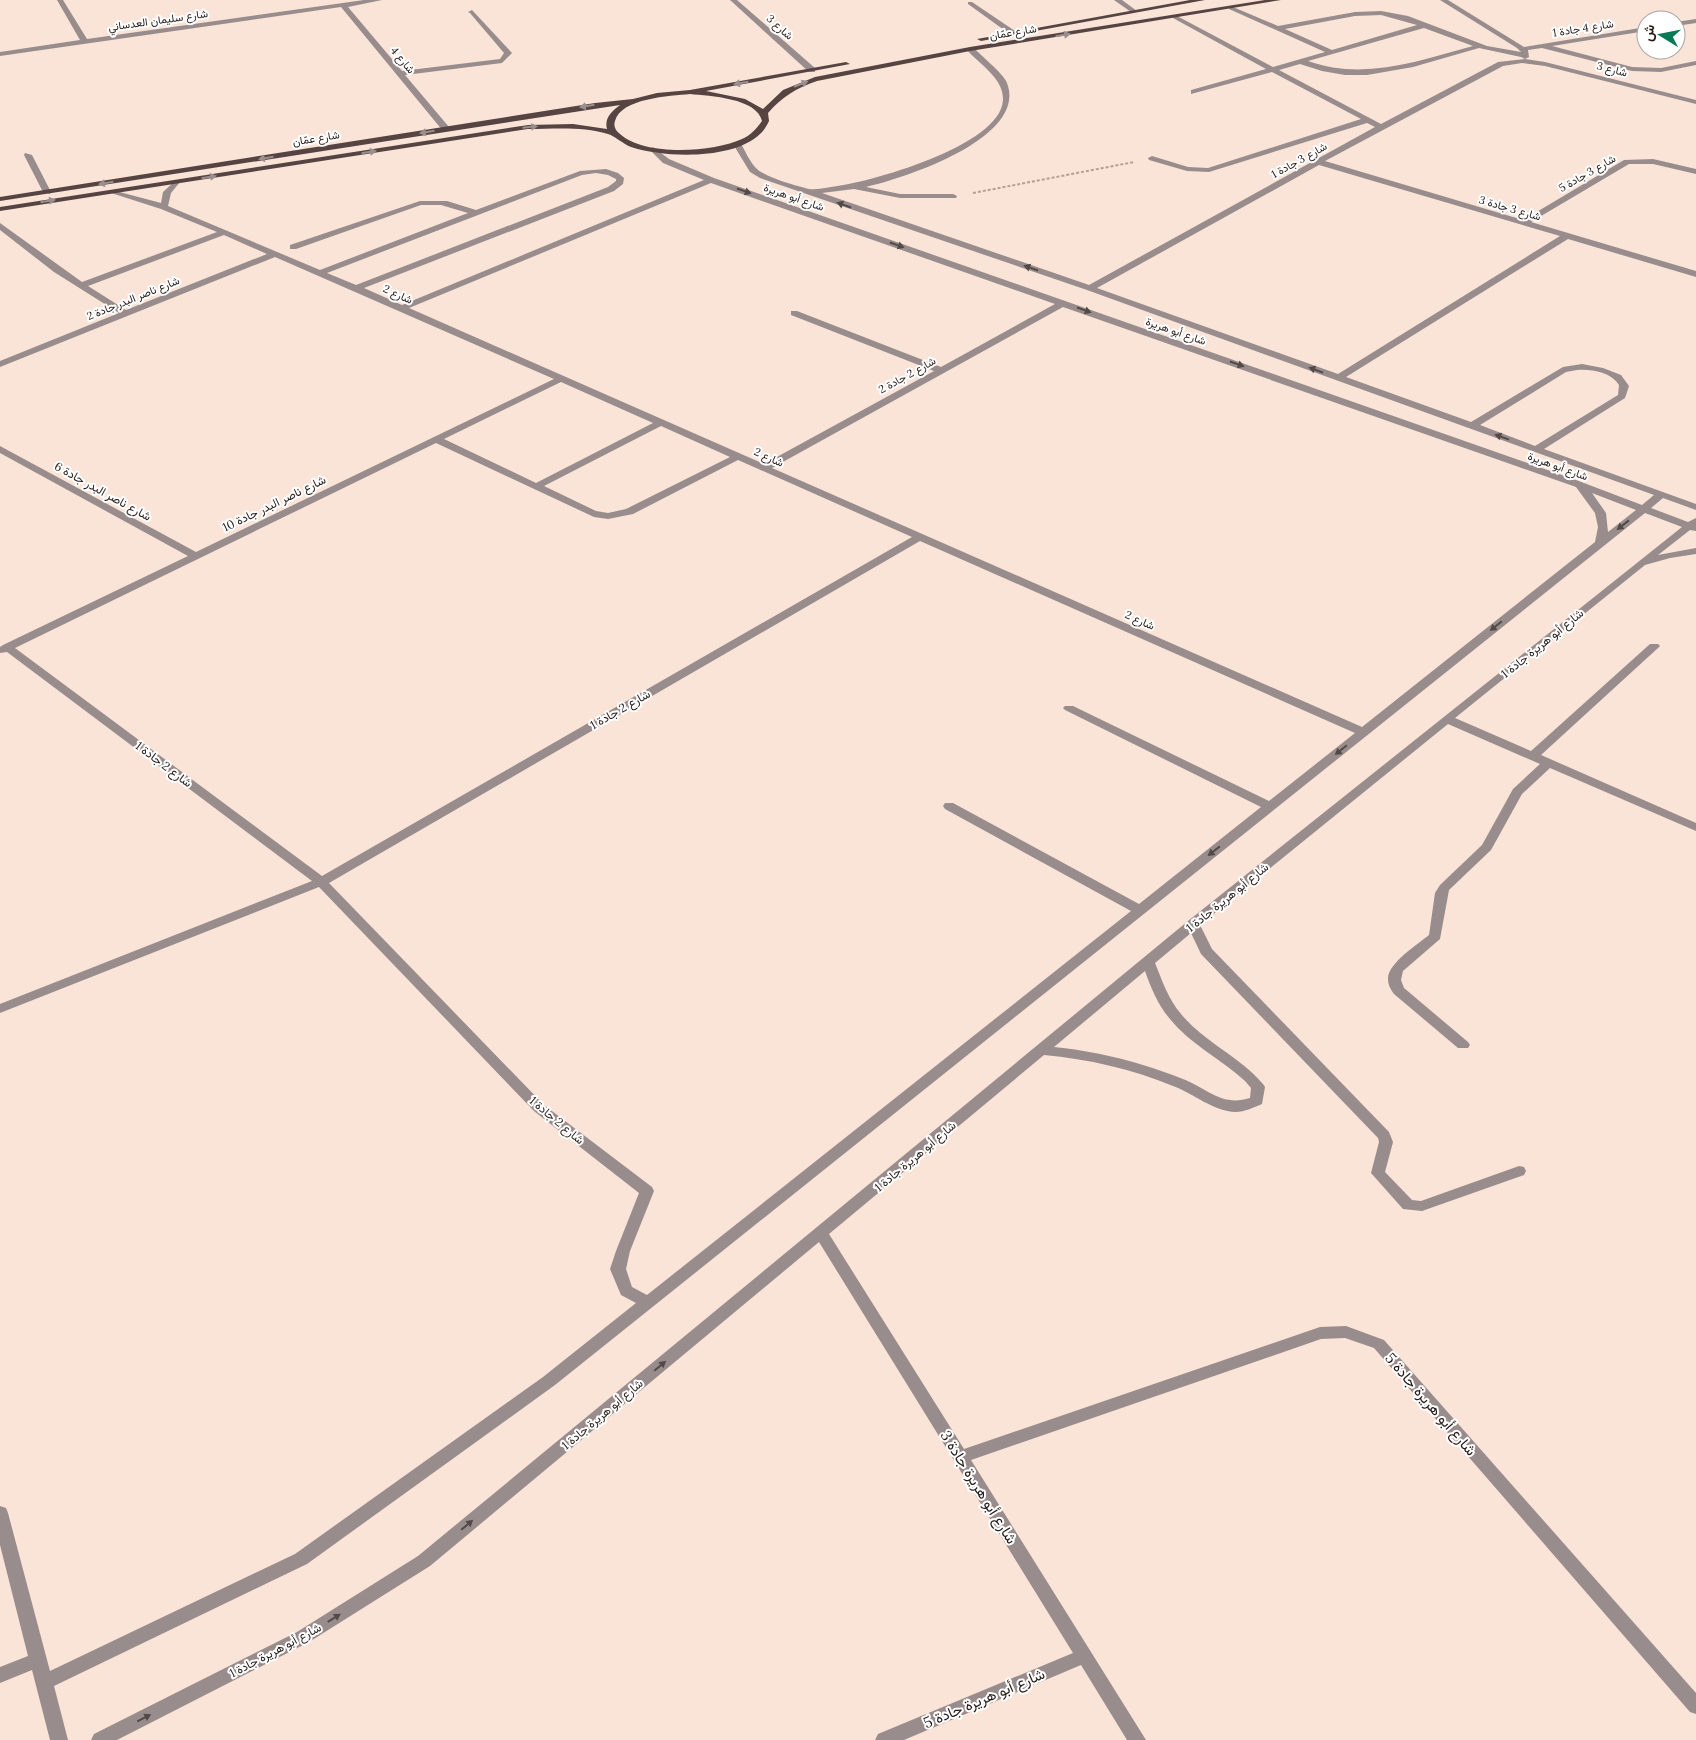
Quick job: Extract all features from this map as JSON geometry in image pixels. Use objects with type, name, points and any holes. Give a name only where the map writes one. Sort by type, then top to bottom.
[{"type":"main road","name":"شارع عمّان","points":[[860,62],[1202,0]]},
{"type":"main road","name":"شارع عمّان","points":[[736,144],[749,139],[763,127],[765,120],[763,114],[779,96],[797,85],[815,79],[970,49],[1278,0]]},
{"type":"main road","points":[[736,144],[705,150],[670,151],[653,149],[628,142],[613,132],[610,126],[610,119],[615,112],[636,101],[661,94],[690,92],[850,63]]},
{"type":"main road","points":[[690,92],[737,98],[749,102],[763,114]]},
{"type":"main road","name":"شارع عمّان","points":[[0,199],[595,105],[636,101]]},
{"type":"main road","name":"شارع عمّان","points":[[0,209],[528,127],[573,126],[613,132]]},
{"type":"street","points":[[60,0],[85,42]]},
{"type":"street","name":"شارع سليمان العدساني","points":[[0,54],[306,8],[379,0]]},
{"type":"street","name":"شارع 3","points":[[733,0],[812,70]]},
{"type":"street","points":[[1117,0],[1133,11]]},
{"type":"street","points":[[1443,0],[1523,55]]},
{"type":"street","points":[[970,3],[1014,33]]},
{"type":"street","name":"شارع 4","points":[[343,5],[446,129]]},
{"type":"street","points":[[1231,8],[1332,52]]},
{"type":"street","points":[[399,74],[502,60],[507,57],[508,53],[472,12]]},
{"type":"street","name":"شارع 3","points":[[1278,28],[1372,12],[1398,16],[1496,51],[1523,55],[1545,64],[1696,102]]},
{"type":"street","points":[[1174,17],[1381,128]]},
{"type":"street","points":[[1194,92],[1425,25]]},
{"type":"street","name":"شارع 4 جادة 1","points":[[1523,55],[1542,46],[1636,31]]},
{"type":"street","points":[[1300,61],[1315,68],[1334,72],[1375,73],[1480,46]]},
{"type":"street","points":[[1542,46],[1632,69],[1661,70],[1696,63]]},
{"type":"street","points":[[806,192],[854,187],[891,177],[940,158],[989,130],[1002,113],[1008,96],[1003,82],[970,49]]},
{"type":"street","name":"شارع 3 جادة 1","points":[[1090,288],[1381,128],[1496,67],[1523,55]]},
{"type":"street","points":[[1152,158],[1187,169],[1209,170],[1367,120]]},
{"type":"street","name":"شارع أبو هريرة","points":[[736,144],[753,170],[762,176],[1090,288],[1661,496],[1696,507]]},
{"type":"street","name":"شارع أبو هريرة","points":[[653,149],[666,161],[711,180],[1693,525]]},
{"type":"street","points":[[28,154],[47,192]]},
{"type":"street","name":"شارع 3 جادة 5","points":[[1522,224],[1626,162],[1640,159],[1657,161],[1696,172]]},
{"type":"street","name":"شارع 3 جادة 3","points":[[1318,162],[1696,274]]},
{"type":"street","points":[[319,273],[474,212],[580,173],[599,171],[616,175],[620,178],[617,186],[611,189],[356,288]]},
{"type":"street","points":[[400,309],[711,180]]},
{"type":"street","points":[[164,207],[167,192],[176,182]]},
{"type":"street","points":[[854,187],[900,196],[953,196]]},
{"type":"street","name":"شارع 2","points":[[112,192],[164,207],[356,288],[1363,732]]},
{"type":"street","points":[[293,247],[420,203],[443,202],[474,212]]},
{"type":"street","points":[[0,226],[81,286],[125,314]]},
{"type":"street","points":[[81,286],[226,232]]},
{"type":"street","points":[[1339,378],[1567,236]]},
{"type":"street","name":"شارع ناصر البدر جادة 2","points":[[0,364],[274,254]]},
{"type":"street","name":"شارع 2 جادة 2","points":[[763,468],[1063,303]]},
{"type":"street","points":[[794,313],[940,370]]},
{"type":"street","points":[[1472,426],[1562,370],[1579,367],[1594,368],[1616,376],[1624,383],[1622,396],[1536,450]]},
{"type":"street","name":"شارع ناصر البدر جادة 10","points":[[4,649],[560,379]]},
{"type":"street","points":[[535,487],[660,423]]},
{"type":"street","points":[[435,439],[594,514],[616,516],[629,512],[737,457]]},
{"type":"street","name":"شارع ناصر البدر جادة 6","points":[[1,451],[195,555]]},
{"type":"street","points":[[1572,482],[1592,499],[1603,517],[1605,526],[1600,543]]},
{"type":"street","points":[[44,1682],[301,1559],[549,1381],[1661,496]]},
{"type":"street","name":"شارع أبو هريرة جادة 1","points":[[100,1740],[303,1637],[424,1561],[1193,924],[1637,566],[1693,525]]},
{"type":"street","name":"شارع 2 جادة 1","points":[[0,1009],[321,882],[919,537]]},
{"type":"street","points":[[1637,566],[1669,555],[1696,551]]},
{"type":"street","points":[[1532,756],[1654,646]]},
{"type":"street","name":"شارع 2 جادة 1","points":[[4,649],[321,882],[539,1108],[647,1191],[623,1251],[618,1269],[626,1291],[647,1302]]},
{"type":"street","points":[[1069,708],[1271,807]]},
{"type":"street","points":[[1447,719],[1696,827]]},
{"type":"street","points":[[1462,1045],[1399,991],[1395,985],[1394,973],[1436,936],[1441,893],[1444,888],[1487,847],[1513,798],[1548,763]]},
{"type":"street","points":[[949,806],[1140,910]]},
{"type":"street","points":[[1193,924],[1206,950],[1384,1136],[1386,1142],[1378,1172],[1408,1205],[1414,1207],[1422,1206],[1519,1171]]},
{"type":"street","points":[[1042,1050],[1082,1054],[1140,1069],[1180,1083],[1208,1099],[1237,1107],[1257,1101],[1258,1087],[1247,1074],[1180,1022],[1162,996],[1148,962]]},
{"type":"street","name":"شارع أبو هريرة جادة 3","points":[[821,1233],[1136,1740]]},
{"type":"street","name":"شارع أبو هريرة جادة 5","points":[[960,1457],[1320,1333],[1346,1332],[1379,1344],[1696,1706]]},
{"type":"street","points":[[1,1520],[59,1740]]},
{"type":"street","name":"شارع أبو هريرة جادة 5","points":[[884,1740],[1084,1656]]},
{"type":"street","points":[[0,1675],[39,1660]]},
{"type":"path","points":[[953,196],[1152,158]]}]
